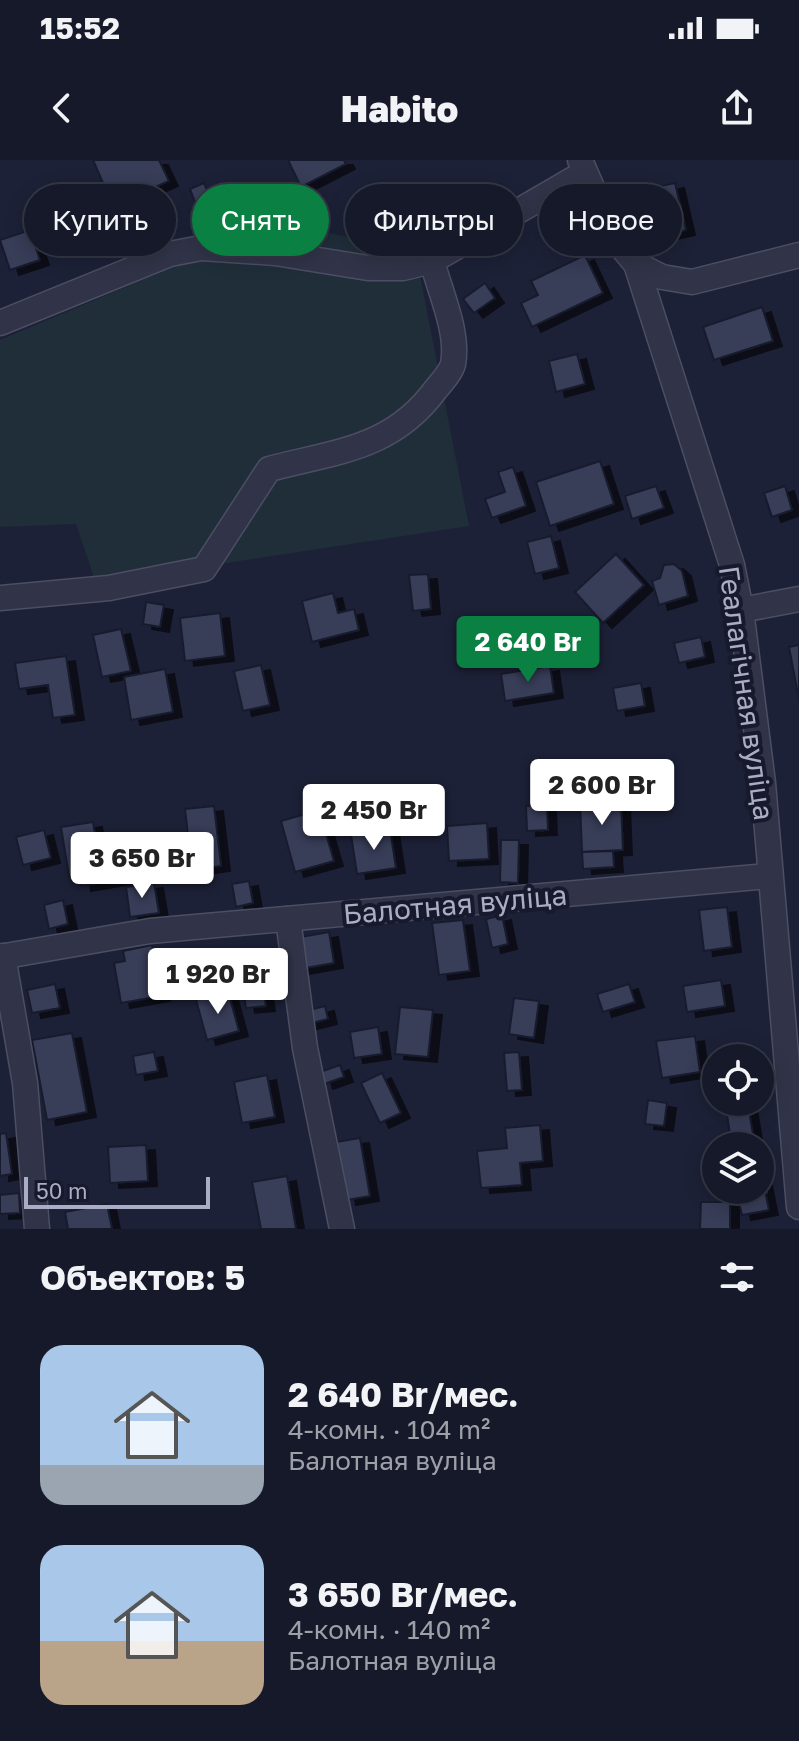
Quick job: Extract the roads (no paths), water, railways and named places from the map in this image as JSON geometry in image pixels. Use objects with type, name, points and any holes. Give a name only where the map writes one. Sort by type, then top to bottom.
[{"type":"street","points":[[0,323],[170,254],[201,248],[275,253],[368,268],[403,268],[432,261],[582,166]]},
{"type":"street","name":"Геалагічная вуліца","points":[[582,166],[614,238],[636,264],[732,565],[741,610],[763,783],[768,876],[792,1021],[799,1207]]},
{"type":"street","points":[[636,264],[662,277],[692,282],[799,255]]},
{"type":"street","points":[[0,598],[138,584],[204,569],[269,469],[374,441],[402,427],[421,410],[453,366],[453,341],[432,261]]},
{"type":"street","points":[[741,610],[799,599]]},
{"type":"street","name":"Балотная вуліца","points":[[1,956],[150,931],[768,876]]},
{"type":"street","points":[[288,919],[305,1048],[342,1229]]},
{"type":"street","points":[[1,956],[25,1083],[37,1229]]},
{"type":"street","points":[[798,1229],[799,1213]]}]
